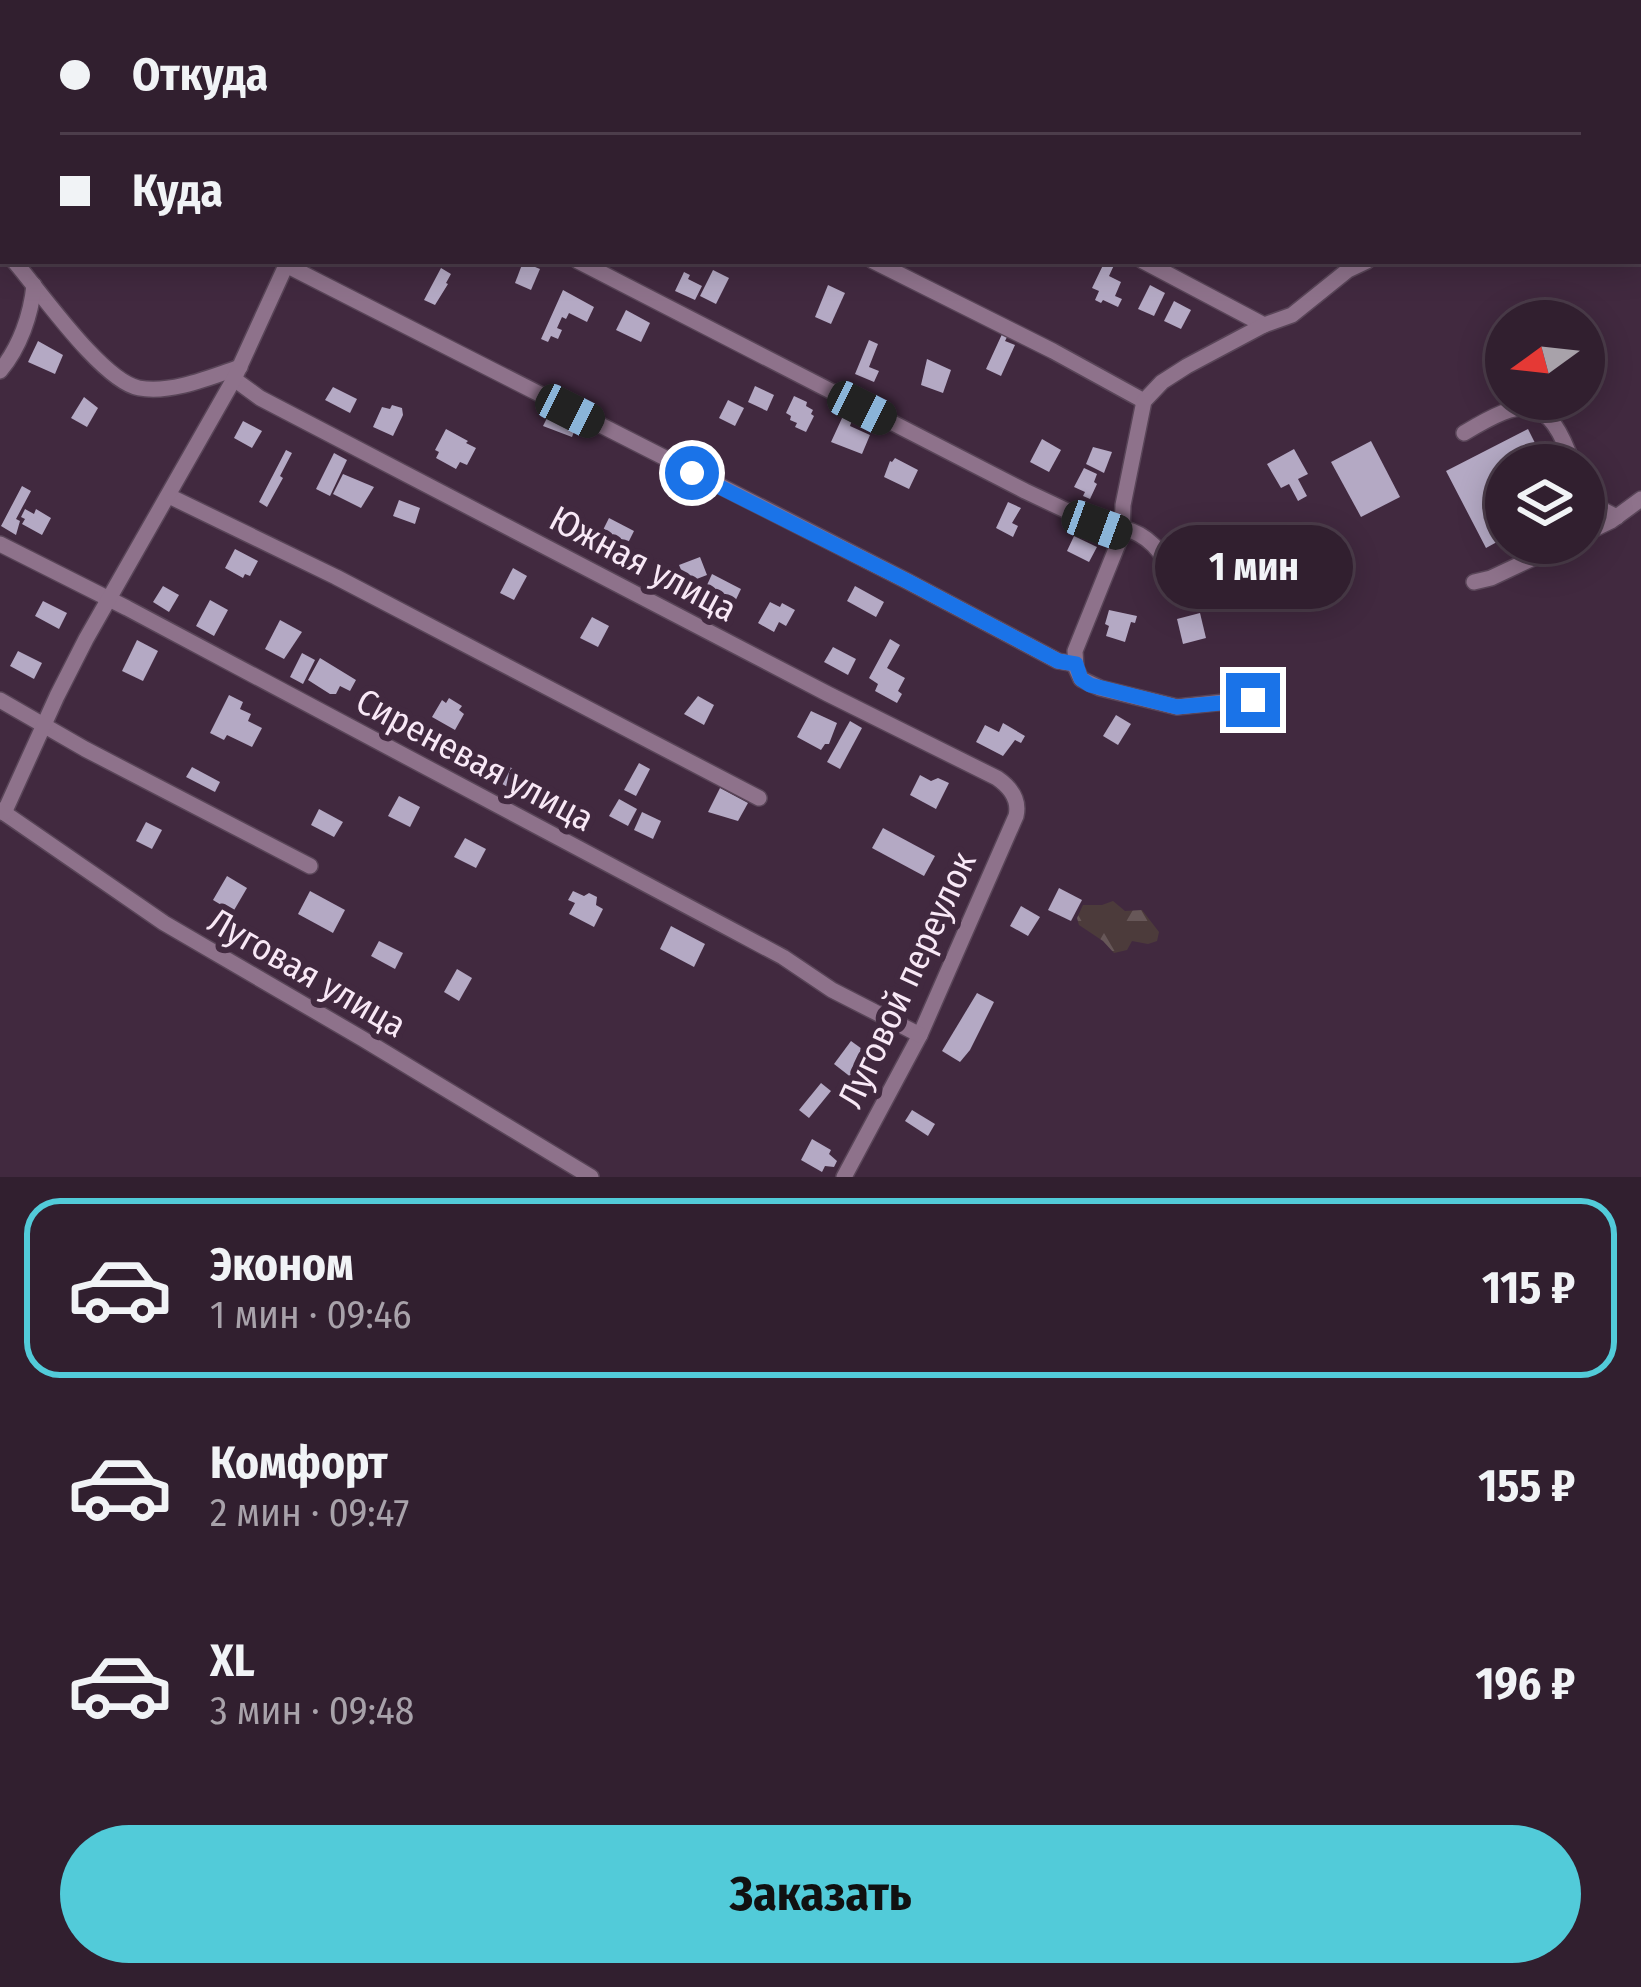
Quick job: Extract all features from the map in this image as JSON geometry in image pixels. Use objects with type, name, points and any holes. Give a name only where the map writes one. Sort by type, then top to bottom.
[{"type":"street","points":[[16,264],[92,353],[129,385],[173,386],[237,373]]},
{"type":"street","points":[[2,812],[109,598],[237,373],[287,264]]},
{"type":"street","points":[[289,264],[1058,661],[1076,664]]},
{"type":"street","points":[[584,264],[1025,491],[1122,531],[1138,532],[1154,544],[1174,577]]},
{"type":"street","points":[[879,264],[1144,401]]},
{"type":"street","points":[[1149,264],[1264,325]]},
{"type":"street","points":[[1253,700],[1177,707],[1090,685],[1081,679],[1076,664],[1078,643],[1122,531],[1144,401],[1186,366],[1292,315],[1361,264]]},
{"type":"street","points":[[0,370],[27,322],[34,285]]},
{"type":"street","name":"Южная улица","points":[[237,373],[260,398],[997,778],[1018,805]]},
{"type":"street","points":[[1464,433],[1502,411],[1540,410],[1551,418],[1563,444]]},
{"type":"street","points":[[169,496],[336,577],[759,798]]},
{"type":"street","points":[[1605,523],[1641,499]]},
{"type":"street","points":[[1605,511],[1616,517]]},
{"type":"street","name":"Сиреневая улица","points":[[0,544],[783,957],[817,982],[920,1035]]},
{"type":"street","points":[[1474,582],[1521,564]]},
{"type":"street","points":[[0,700],[310,866]]},
{"type":"street","name":"Луговой переулок","points":[[844,1177],[920,1035],[1018,805]]},
{"type":"street","name":"Луговая улица","points":[[2,812],[164,923],[591,1177]]},
{"type":"green space","points":[[1113,901],[1125,911],[1142,910],[1159,932],[1157,941],[1132,941],[1127,950],[1114,953],[1079,925],[1083,905]]},
{"type":"building","points":[[522,264],[540,269],[531,290],[515,283]]},
{"type":"building","points":[[1104,264],[1115,264],[1109,276],[1121,282],[1115,296],[1122,299],[1118,307],[1095,300],[1099,291],[1092,288]]},
{"type":"building","points":[[441,268],[451,274],[435,305],[424,300]]},
{"type":"building","points":[[713,270],[729,278],[716,304],[700,296]]},
{"type":"building","points":[[684,272],[702,286],[695,300],[675,291]]},
{"type":"building","points":[[828,285],[845,293],[831,324],[815,317]]},
{"type":"building","points":[[1150,285],[1165,293],[1154,316],[1138,309]]},
{"type":"building","points":[[563,290],[594,307],[587,322],[569,313],[566,319],[562,317],[558,339],[551,336],[548,342],[541,339]]},
{"type":"building","points":[[1174,301],[1191,310],[1181,329],[1164,321]]},
{"type":"building","points":[[626,310],[650,323],[641,342],[616,330]]},
{"type":"building","points":[[1003,332],[1008,335],[1005,341],[1015,345],[1001,376],[986,369]]},
{"type":"building","points":[[869,340],[878,344],[869,367],[879,371],[874,382],[855,374]]},
{"type":"building","points":[[38,341],[63,355],[55,374],[28,362]]},
{"type":"building","points":[[927,359],[951,370],[943,393],[921,385]]},
{"type":"building","points":[[755,386],[774,395],[767,411],[748,402]]},
{"type":"building","points":[[333,387],[357,399],[350,413],[325,400]]},
{"type":"building","points":[[794,396],[813,410],[806,432],[795,427],[797,423],[786,413]]},
{"type":"building","points":[[84,397],[98,408],[87,427],[71,418]]},
{"type":"building","points":[[728,400],[744,408],[735,426],[719,418]]},
{"type":"building","points":[[382,407],[402,408],[403,415],[393,436],[373,427]]},
{"type":"building","points":[[549,414],[576,427],[572,437],[543,426]]},
{"type":"building","points":[[843,416],[852,420],[850,426],[870,435],[862,454],[831,442]]},
{"type":"building","points":[[243,421],[262,431],[252,448],[234,438]]},
{"type":"building","points":[[446,429],[476,448],[467,465],[460,462],[456,469],[436,458]]},
{"type":"building","points":[[1528,429],[1536,444],[1499,444]]},
{"type":"building","points":[[1042,439],[1061,450],[1049,472],[1030,462]]},
{"type":"building","points":[[1371,441],[1400,497],[1361,517],[1331,462]]},
{"type":"building","points":[[1093,447],[1112,452],[1104,473],[1086,464]]},
{"type":"building","points":[[1294,449],[1308,474],[1298,479],[1307,496],[1298,501],[1289,484],[1281,488],[1267,464]]},
{"type":"building","points":[[286,450],[292,453],[267,507],[259,502]]},
{"type":"building","points":[[1485,451],[1485,546],[1446,471]]},
{"type":"building","points":[[334,453],[347,460],[330,496],[316,489]]},
{"type":"building","points":[[895,458],[918,470],[909,489],[884,477]]},
{"type":"building","points":[[1084,468],[1097,474],[1090,499],[1074,487]]},
{"type":"building","points":[[343,474],[374,487],[361,508],[333,494]]},
{"type":"building","points":[[22,486],[31,491],[16,519],[20,521],[16,535],[1,526]]},
{"type":"building","points":[[399,500],[420,508],[415,524],[393,516]]},
{"type":"building","points":[[1008,502],[1021,508],[1012,523],[1018,526],[1013,537],[996,528]]},
{"type":"building","points":[[25,509],[51,518],[42,535],[22,524]]},
{"type":"building","points":[[609,518],[634,531],[621,557],[596,544]]},
{"type":"building","points":[[1074,536],[1097,547],[1089,562],[1067,551]]},
{"type":"building","points":[[235,549],[258,561],[250,576],[243,578],[225,568]]},
{"type":"building","points":[[700,557],[707,575],[681,585],[679,565]]},
{"type":"building","points":[[513,568],[527,576],[514,600],[500,593]]},
{"type":"building","points":[[712,574],[741,589],[731,610],[703,594]]},
{"type":"building","points":[[163,586],[179,595],[169,612],[153,602]]},
{"type":"building","points":[[855,586],[884,602],[876,617],[847,601]]},
{"type":"building","points":[[210,600],[228,610],[214,636],[196,626]]},
{"type":"building","points":[[43,601],[67,613],[59,629],[35,616]]},
{"type":"building","points":[[770,602],[795,610],[786,626],[779,622],[774,632],[758,623]]},
{"type":"building","points":[[1109,610],[1137,616],[1125,642],[1106,636]]},
{"type":"building","points":[[1200,613],[1206,638],[1183,644],[1177,619]]},
{"type":"building","points":[[592,617],[609,626],[598,647],[580,638]]},
{"type":"building","points":[[280,620],[302,632],[284,659],[265,649]]},
{"type":"building","points":[[890,639],[900,645],[887,668],[905,678],[897,703],[875,691],[878,684],[869,678]]},
{"type":"building","points":[[137,640],[158,651],[143,681],[122,671]]},
{"type":"building","points":[[833,647],[856,659],[848,675],[824,662]]},
{"type":"building","points":[[18,651],[42,663],[34,679],[10,666]]},
{"type":"building","points":[[302,653],[315,660],[303,684],[290,677]]},
{"type":"building","points":[[320,658],[356,680],[350,691],[340,686],[336,694],[330,694],[308,680]]},
{"type":"building","points":[[229,695],[243,702],[240,709],[251,714],[248,721],[262,728],[252,747],[210,733]]},
{"type":"building","points":[[698,696],[714,705],[704,725],[684,714]]},
{"type":"building","points":[[449,698],[462,706],[459,710],[464,714],[455,730],[432,717],[442,700],[446,703]]},
{"type":"building","points":[[811,711],[837,723],[829,744],[821,750],[797,737]]},
{"type":"building","points":[[1116,715],[1131,724],[1118,745],[1103,736]]},
{"type":"building","points":[[850,721],[862,728],[840,769],[827,762]]},
{"type":"building","points":[[1003,723],[1025,736],[1021,743],[1015,740],[1003,756],[976,742],[985,725],[999,732]]},
{"type":"building","points":[[499,762],[516,770],[513,790],[491,778]]},
{"type":"building","points":[[639,763],[650,769],[636,796],[624,790]]},
{"type":"building","points":[[192,767],[220,782],[215,792],[186,777]]},
{"type":"building","points":[[920,775],[949,783],[936,809],[910,795]]},
{"type":"building","points":[[720,788],[748,803],[738,821],[708,812]]},
{"type":"building","points":[[399,796],[420,807],[410,827],[388,816]]},
{"type":"building","points":[[619,799],[637,809],[628,826],[609,816]]},
{"type":"building","points":[[319,809],[343,822],[334,837],[311,825]]},
{"type":"building","points":[[642,812],[661,821],[653,839],[634,830]]},
{"type":"building","points":[[146,822],[162,830],[152,849],[136,841]]},
{"type":"building","points":[[883,828],[935,856],[924,876],[872,848]]},
{"type":"building","points":[[465,838],[486,849],[476,868],[454,857]]},
{"type":"building","points":[[227,876],[247,888],[233,912],[213,900]]},
{"type":"building","points":[[1059,888],[1082,900],[1071,921],[1048,910]]},
{"type":"building","points":[[310,891],[345,910],[333,933],[298,914]]},
{"type":"building","points":[[573,891],[597,897],[596,905],[603,909],[594,927],[569,914],[575,903],[568,900]]},
{"type":"building","points":[[1021,906],[1040,917],[1028,936],[1010,926]]},
{"type":"building","points":[[671,926],[705,944],[694,967],[660,949]]},
{"type":"building","points":[[379,941],[403,953],[395,969],[371,956]]},
{"type":"building","points":[[457,969],[472,978],[459,1001],[444,992]]},
{"type":"building","points":[[977,993],[994,1002],[960,1062],[942,1051]]},
{"type":"building","points":[[851,1041],[869,1054],[852,1078],[834,1064]]},
{"type":"building","points":[[821,1083],[831,1091],[809,1118],[799,1110]]},
{"type":"building","points":[[912,1110],[935,1124],[928,1136],[905,1121]]},
{"type":"building","points":[[812,1139],[831,1150],[829,1154],[837,1161],[834,1167],[825,1166],[822,1172],[801,1160]]},
{"type":"route","points":[[692,473],[1058,661],[1076,664],[1081,679],[1090,685],[1177,707],[1253,700]]}]
